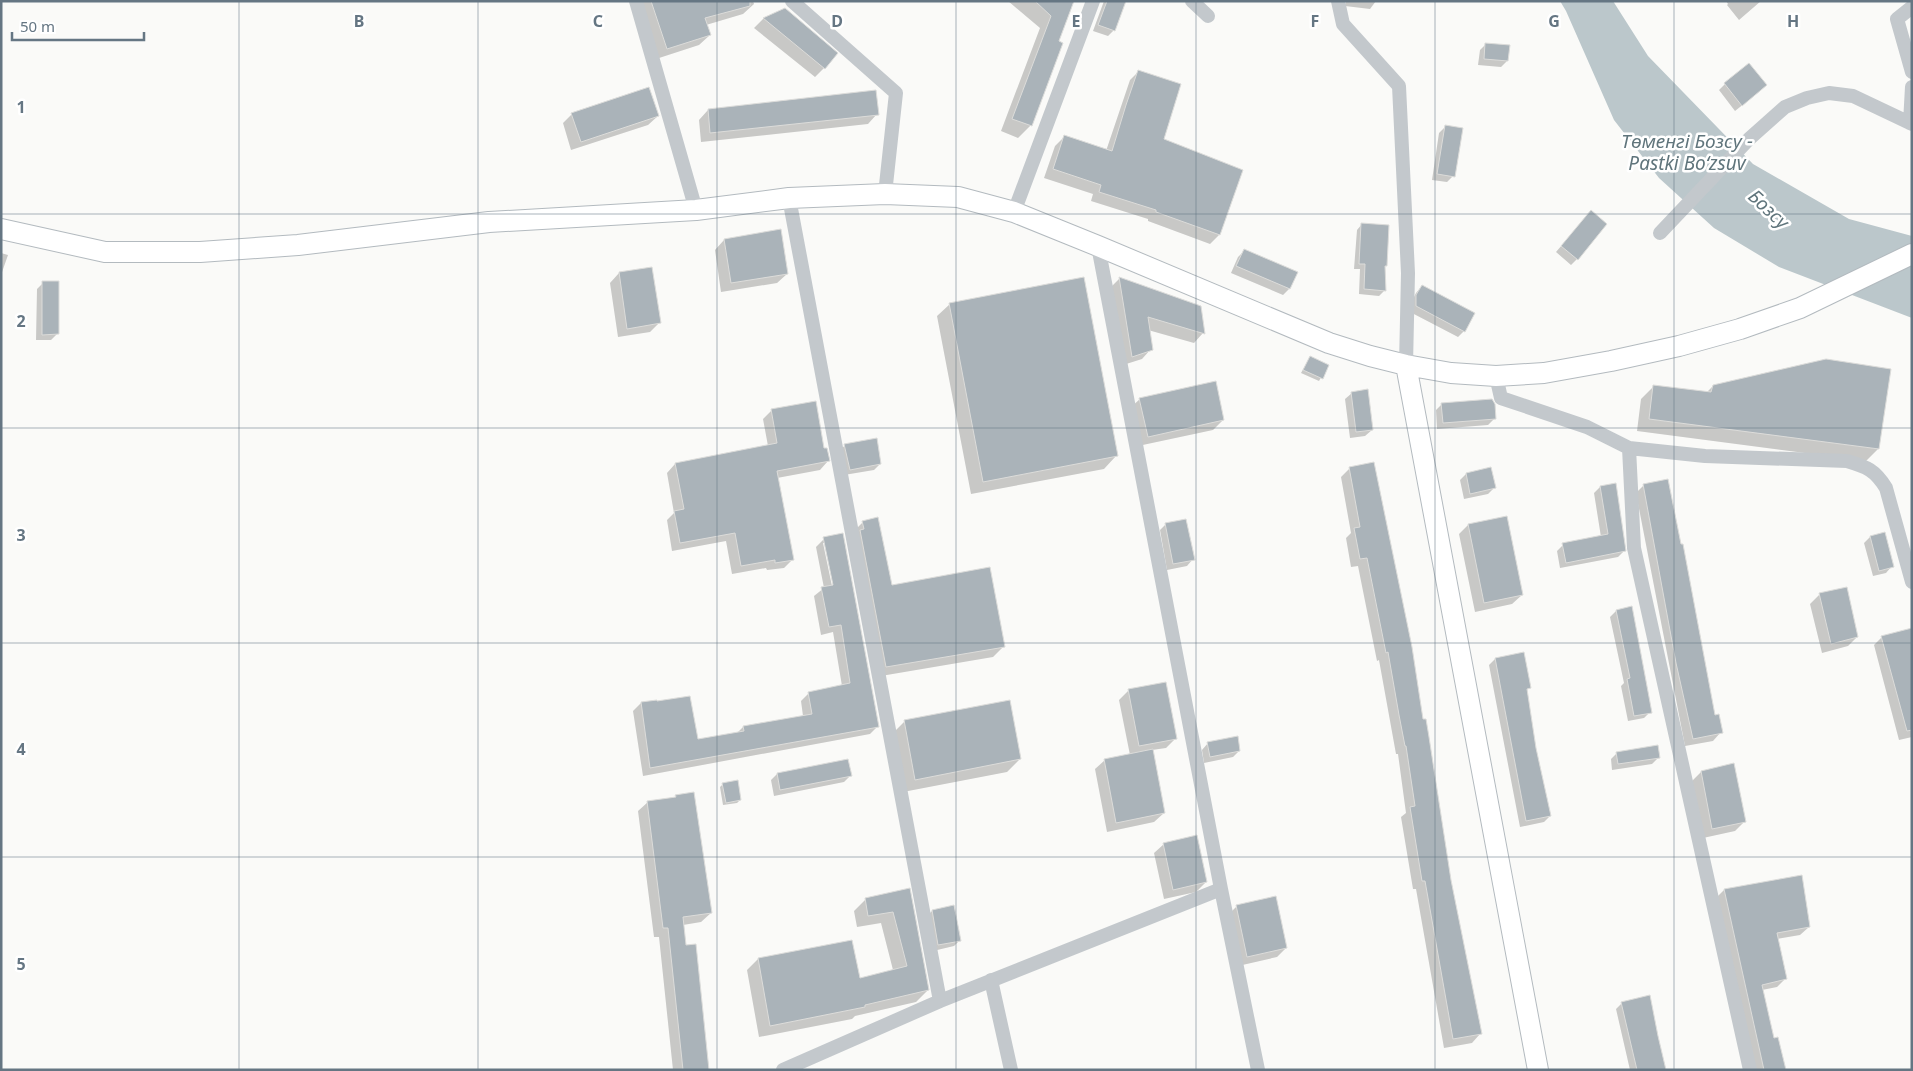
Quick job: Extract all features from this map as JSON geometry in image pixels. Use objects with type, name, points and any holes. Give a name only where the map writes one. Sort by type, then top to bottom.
[{"type":"main road","points":[[1,228],[105,252],[200,252],[298,246],[489,222],[696,210],[789,198],[885,194],[958,197],[1014,212],[1320,340],[1406,366],[1450,373],[1496,376],[1544,373],[1611,361],[1678,346],[1732,331],[1800,308],[1912,254]]},
{"type":"main road","points":[[1406,366],[1538,1070]]},
{"type":"street","points":[[636,1],[696,210]]},
{"type":"street","points":[[792,1],[896,93],[885,194]]},
{"type":"street","points":[[1014,212],[1093,1]]},
{"type":"street","points":[[1192,1],[1208,16]]},
{"type":"street","points":[[1338,1],[1343,24],[1399,86],[1408,273],[1406,366]]},
{"type":"street","points":[[1912,7],[1897,19],[1912,72]]},
{"type":"street","points":[[1660,233],[1749,138],[1786,107],[1829,92],[1853,96],[1911,123],[1912,87]]},
{"type":"street","points":[[789,198],[940,1001]]},
{"type":"street","points":[[1098,246],[1221,888],[1258,1070]]},
{"type":"street","points":[[1496,376],[1501,398],[1587,427],[1629,448],[1705,456],[1847,461],[1865,467],[1879,476],[1886,488],[1912,582]]},
{"type":"street","points":[[1629,448],[1634,548],[1750,1070]]},
{"type":"street","points":[[784,1070],[940,1001],[1221,888]]},
{"type":"street","points":[[992,980],[1011,1070]]},
{"type":"water","name":"Төменгі Бозсу - Pastki Boʻzsuv","points":[[1560,1],[1613,1],[1648,56],[1753,164],[1849,219],[1912,236],[1912,318],[1779,267],[1714,228],[1659,178],[1614,120]]},
{"type":"building","points":[[651,1],[750,1],[750,6],[705,18],[711,35],[667,49]]},
{"type":"building","points":[[1035,1],[1074,1],[1059,41],[1063,43],[1032,126],[1012,119],[1051,16]]},
{"type":"building","points":[[1107,1],[1126,1],[1115,31],[1098,25]]},
{"type":"building","points":[[785,8],[838,53],[825,69],[763,18]]},
{"type":"building","points":[[1485,43],[1510,45],[1508,61],[1484,59]]},
{"type":"building","points":[[1749,63],[1767,85],[1742,106],[1724,83]]},
{"type":"building","points":[[1138,70],[1181,84],[1164,139],[1243,170],[1220,235],[1156,212],[1156,210],[1099,192],[1101,185],[1053,169],[1064,135],[1112,151]]},
{"type":"building","points":[[649,87],[659,116],[581,142],[571,113]]},
{"type":"building","points":[[876,90],[879,115],[710,133],[708,109]]},
{"type":"building","points":[[1445,125],[1463,128],[1455,177],[1437,174]]},
{"type":"building","points":[[1591,210],[1607,224],[1578,260],[1561,246]]},
{"type":"building","points":[[1361,223],[1389,225],[1387,266],[1385,266],[1386,291],[1364,289],[1365,264],[1359,264]]},
{"type":"building","points":[[781,229],[788,274],[731,283],[724,239]]},
{"type":"building","points":[[1244,249],[1298,272],[1290,289],[1236,266]]},
{"type":"building","points":[[652,267],[661,323],[627,329],[619,272]]},
{"type":"building","points":[[1084,277],[1118,456],[983,482],[949,303]]},
{"type":"building","points":[[1119,277],[1201,306],[1205,334],[1148,317],[1153,350],[1132,357]]},
{"type":"building","points":[[42,281],[59,281],[59,334],[42,335]]},
{"type":"building","points":[[1422,285],[1475,313],[1465,332],[1416,306],[1416,295]]},
{"type":"building","points":[[1310,356],[1329,365],[1323,379],[1303,370]]},
{"type":"building","points":[[1826,359],[1891,369],[1879,449],[1649,419],[1653,385],[1711,392],[1713,385]]},
{"type":"building","points":[[1216,381],[1224,420],[1148,437],[1139,398]]},
{"type":"building","points":[[1368,389],[1373,430],[1356,432],[1351,392]]},
{"type":"building","points":[[1492,399],[1495,404],[1496,419],[1443,423],[1441,403]]},
{"type":"building","points":[[816,401],[824,448],[827,448],[830,461],[777,471],[794,560],[775,563],[775,560],[741,566],[735,533],[680,543],[674,511],[684,509],[675,463],[777,443],[771,409]]},
{"type":"building","points":[[877,438],[881,464],[850,470],[844,444]]},
{"type":"building","points":[[1374,462],[1412,647],[1423,719],[1426,719],[1451,880],[1482,1034],[1453,1039],[1425,881],[1422,881],[1410,807],[1415,806],[1388,652],[1386,653],[1367,558],[1360,559],[1354,528],[1360,527],[1349,467]]},
{"type":"building","points":[[1491,467],[1496,488],[1470,494],[1466,473]]},
{"type":"building","points":[[1668,479],[1681,544],[1683,544],[1715,715],[1719,714],[1723,733],[1693,739],[1676,663],[1643,484]]},
{"type":"building","points":[[1616,483],[1626,551],[1566,563],[1562,543],[1608,534],[1600,486]]},
{"type":"building","points":[[1507,516],[1523,595],[1484,603],[1468,524]]},
{"type":"building","points":[[878,517],[892,585],[990,567],[1005,647],[886,667],[860,530],[864,529],[862,521]]},
{"type":"building","points":[[1186,519],[1195,560],[1173,564],[1165,523]]},
{"type":"building","points":[[1885,532],[1894,567],[1879,571],[1870,536]]},
{"type":"building","points":[[843,533],[879,727],[650,768],[641,702],[690,696],[698,739],[744,731],[743,726],[812,714],[808,692],[850,683],[841,625],[829,627],[821,587],[833,585],[823,537]]},
{"type":"building","points":[[1847,587],[1858,637],[1831,644],[1819,593]]},
{"type":"building","points":[[1632,606],[1652,713],[1634,716],[1627,679],[1630,678],[1616,610]]},
{"type":"building","points":[[1912,628],[1912,730],[1907,731],[1881,636]]},
{"type":"building","points":[[1524,652],[1531,688],[1527,689],[1536,748],[1551,816],[1526,821],[1495,658]]},
{"type":"building","points":[[1166,682],[1177,739],[1139,746],[1128,689]]},
{"type":"building","points":[[1010,700],[1021,759],[915,780],[904,720]]},
{"type":"building","points":[[1238,736],[1240,751],[1210,757],[1207,742]]},
{"type":"building","points":[[1658,745],[1660,758],[1618,764],[1616,752]]},
{"type":"building","points":[[1153,749],[1165,813],[1116,823],[1104,759]]},
{"type":"building","points":[[848,759],[852,776],[780,790],[777,773]]},
{"type":"building","points":[[1734,763],[1746,822],[1712,829],[1701,771]]},
{"type":"building","points":[[738,780],[741,800],[726,803],[722,783]]},
{"type":"building","points":[[694,792],[712,913],[683,917],[686,945],[696,944],[709,1070],[683,1070],[668,928],[663,928],[647,801],[676,797],[675,795]]},
{"type":"building","points":[[1197,835],[1207,882],[1173,890],[1163,843]]},
{"type":"building","points":[[1802,875],[1810,927],[1777,933],[1787,979],[1762,985],[1774,1038],[1778,1037],[1786,1070],[1764,1070],[1724,889]]},
{"type":"building","points":[[910,888],[929,990],[865,1005],[865,1007],[770,1026],[758,958],[852,940],[860,978],[907,966],[893,912],[868,916],[865,898]]},
{"type":"building","points":[[1276,896],[1287,948],[1247,957],[1236,905]]},
{"type":"building","points":[[954,905],[961,941],[938,945],[932,910]]},
{"type":"building","points":[[1650,995],[1666,1070],[1637,1070],[1621,1002]]},
{"type":"water label","name":"Бозсу","points":[[1769,209]]}]
